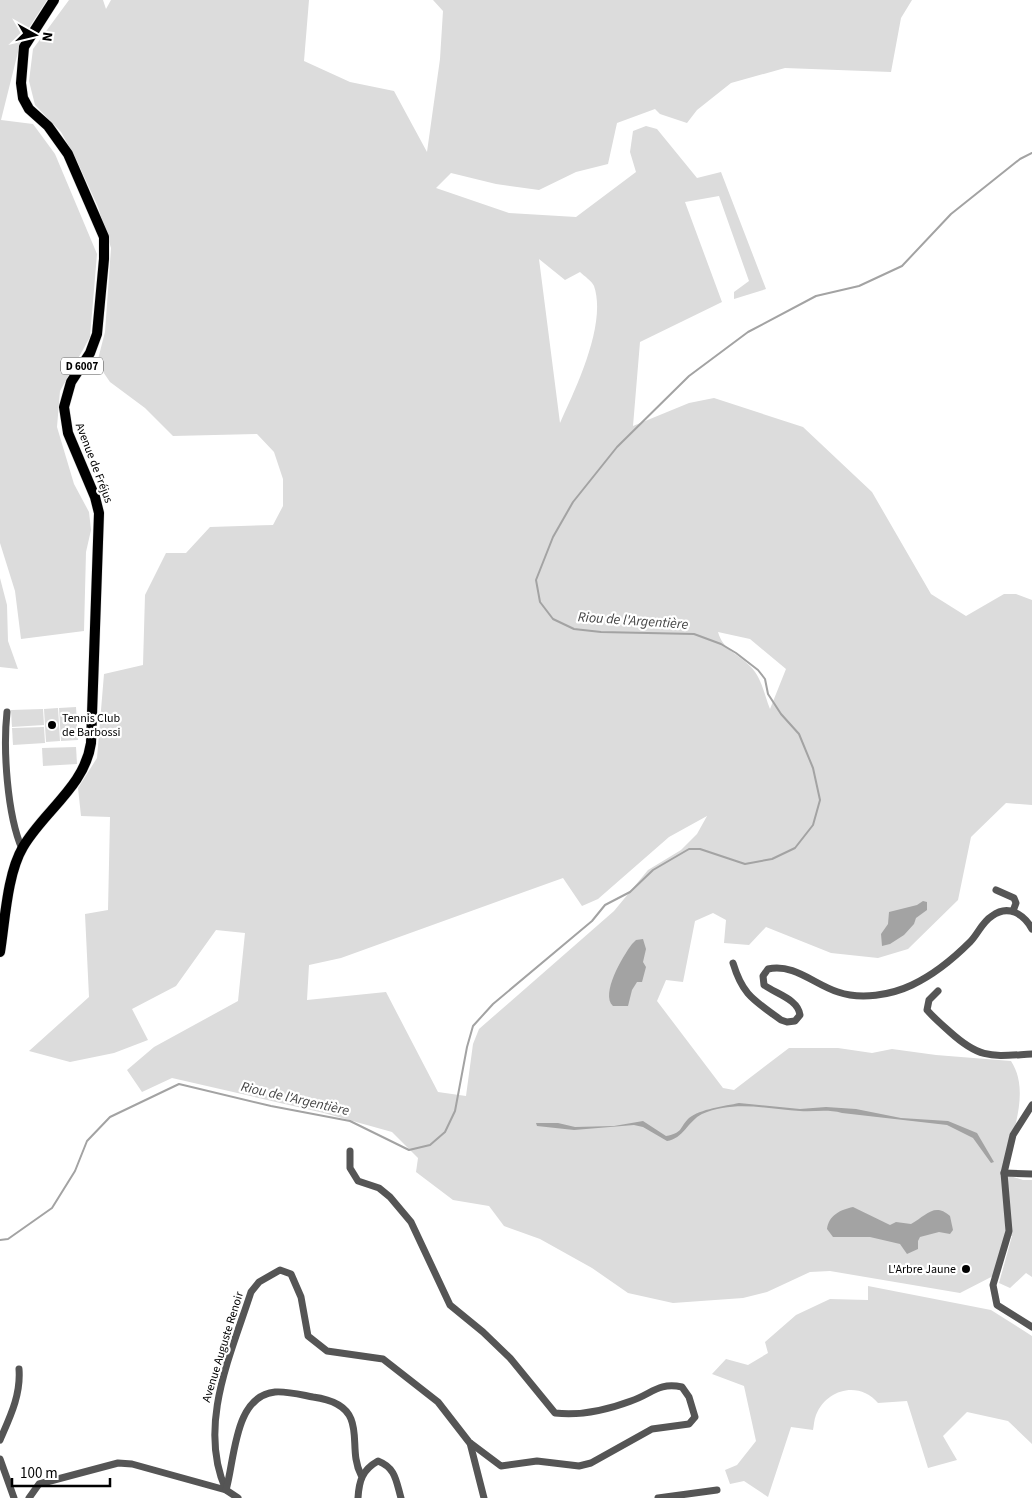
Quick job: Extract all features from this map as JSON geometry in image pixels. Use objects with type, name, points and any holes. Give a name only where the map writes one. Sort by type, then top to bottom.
[{"type":"main road","name":"Avenue de Fréjus","points":[[0,952],[13,873],[22,849],[79,776],[89,757],[100,530],[95,497],[68,432],[64,407],[70,382],[90,352],[97,334],[104,237],[68,154],[56,136],[29,109],[23,98],[21,83],[24,47],[54,0]]},
{"type":"street","points":[[7,712],[8,785],[14,821],[22,849]]},
{"type":"street","points":[[996,890],[1014,898],[1016,903],[1014,911]]},
{"type":"street","points":[[733,963],[739,983],[746,993],[781,1020],[787,1022],[795,1020],[800,1015],[799,1008],[764,985],[763,976],[768,968],[777,966],[796,972],[837,992],[851,996],[875,996],[911,985],[944,964],[971,942],[992,915],[1014,911],[1021,914],[1032,929]]},
{"type":"street","points":[[938,991],[929,1000],[928,1010],[967,1047],[978,1053],[994,1056],[1032,1054]]},
{"type":"street","points":[[1032,1105],[1013,1135],[1004,1174],[1009,1231],[995,1278],[993,1295],[997,1305],[1032,1327]]},
{"type":"street","name":"Avenue Auguste Renoir","points":[[226,1490],[220,1478],[214,1420],[220,1390],[251,1292],[259,1282],[280,1270],[291,1274],[295,1281],[301,1296],[308,1336],[326,1351],[384,1359],[438,1402],[469,1442],[501,1466],[537,1461],[579,1466],[591,1463],[652,1429],[689,1424],[695,1417],[689,1397],[682,1387],[668,1384],[633,1401],[599,1410],[571,1415],[555,1413],[510,1358],[483,1332],[450,1306],[411,1222],[379,1188],[358,1181],[350,1168],[350,1150]]},
{"type":"street","points":[[1004,1174],[1032,1174]]},
{"type":"street","points":[[0,1440],[14,1410],[20,1381],[19,1369]]},
{"type":"street","points":[[226,1490],[241,1422],[248,1407],[260,1396],[276,1392],[330,1399],[342,1408],[351,1419],[355,1463],[361,1475]]},
{"type":"street","points":[[469,1442],[477,1462],[484,1498]]},
{"type":"street","points":[[0,1459],[14,1498]]},
{"type":"street","points":[[358,1498],[361,1475],[368,1466],[378,1461],[394,1471],[401,1498]]},
{"type":"street","points":[[29,1498],[39,1484],[118,1463],[132,1464],[226,1490],[238,1498]]},
{"type":"street","points":[[658,1498],[717,1490]]},
{"type":"shaded area","points":[[0,0],[47,0],[21,40],[1,120],[33,124],[55,154],[97,254],[90,337],[60,391],[57,427],[74,484],[89,512],[91,530],[86,552],[84,631],[21,639],[15,591],[0,543]]},
{"type":"shaded area","points":[[69,0],[103,0],[106,9],[111,0],[309,0],[304,61],[350,82],[394,91],[427,152],[440,59],[443,11],[433,0],[912,0],[901,18],[891,72],[785,68],[731,83],[697,110],[687,123],[660,114],[655,109],[617,123],[608,164],[576,172],[539,190],[496,184],[451,173],[436,188],[509,213],[576,217],[636,172],[630,152],[633,131],[646,126],[657,129],[697,178],[721,172],[766,289],[734,299],[734,292],[749,281],[719,196],[685,202],[722,302],[640,342],[633,426],[689,403],[714,398],[803,427],[872,492],[931,594],[966,616],[1004,594],[1016,594],[1032,600],[1032,805],[1006,803],[971,837],[958,900],[908,949],[878,958],[831,953],[766,927],[749,945],[724,943],[726,920],[713,913],[695,921],[683,982],[666,980],[657,1001],[723,1088],[734,1090],[789,1048],[838,1048],[872,1053],[892,1049],[936,1055],[1011,1061],[1020,1087],[1019,1102],[1014,1131],[1001,1173],[1023,1180],[1032,1180],[1032,1277],[1026,1273],[1010,1288],[999,1283],[1012,1236],[1005,1236],[995,1275],[960,1293],[830,1271],[810,1272],[767,1292],[743,1298],[673,1303],[628,1293],[592,1268],[540,1239],[504,1226],[489,1206],[453,1200],[416,1172],[418,1158],[392,1132],[324,1113],[172,1078],[142,1092],[127,1070],[154,1047],[238,1001],[245,933],[216,930],[176,986],[132,1009],[148,1040],[114,1053],[70,1062],[29,1051],[89,997],[85,914],[108,910],[110,817],[81,816],[78,788],[97,758],[104,674],[143,665],[145,595],[166,553],[186,553],[210,527],[273,525],[283,506],[283,479],[274,452],[257,434],[173,436],[145,408],[110,382],[97,363],[105,332],[111,248],[98,207],[77,161],[61,132],[35,105],[29,81],[33,49]],"holes":[[[539,259],[565,280],[580,272],[593,284],[597,301],[596,319],[588,356],[560,423]],[[718,632],[750,639],[786,669],[770,709],[760,681],[754,671],[727,647]],[[707,816],[697,834],[681,850],[648,870],[614,911],[479,1029],[473,1044],[466,1096],[438,1092],[386,992],[307,1000],[309,965],[341,958],[563,878],[582,906],[598,899],[669,837]]]},
{"type":"shaded area","points":[[0,578],[7,605],[8,641],[18,669],[0,667]]},
{"type":"shaded area","points":[[76,707],[78,740],[61,741],[59,708]]},
{"type":"shaded area","name":"Tennis Club de Barbossi","points":[[58,708],[60,741],[46,742],[44,709]]},
{"type":"shaded area","points":[[43,709],[44,725],[12,727],[11,710]]},
{"type":"shaded area","points":[[44,727],[45,743],[13,745],[12,728]]},
{"type":"shaded area","points":[[76,747],[77,764],[43,766],[42,748]]},
{"type":"shaded area","points":[[923,901],[927,902],[927,910],[916,918],[914,924],[904,935],[890,944],[882,946],[881,934],[888,924],[889,912],[917,905]]},
{"type":"shaded area","points":[[643,939],[646,949],[643,962],[646,967],[642,982],[637,982],[632,990],[628,1006],[613,1006],[609,993],[614,975],[632,944],[636,940]]},
{"type":"shaded area","points":[[739,1103],[800,1109],[826,1107],[856,1109],[901,1118],[948,1121],[977,1133],[994,1162],[991,1163],[973,1138],[947,1125],[831,1111],[800,1111],[751,1106],[726,1107],[702,1114],[677,1137],[667,1141],[643,1127],[634,1125],[574,1130],[537,1126],[536,1123],[558,1123],[575,1127],[614,1126],[643,1121],[666,1136],[678,1132],[689,1118],[699,1112]]},
{"type":"shaded area","points":[[853,1207],[890,1225],[896,1222],[911,1224],[930,1212],[939,1210],[950,1216],[953,1230],[950,1234],[939,1232],[920,1237],[918,1249],[907,1254],[900,1244],[870,1237],[833,1237],[827,1229],[830,1220],[840,1212]]},
{"type":"shaded area","points":[[868,1286],[991,1310],[1032,1336],[1032,1444],[1008,1421],[967,1412],[943,1436],[957,1460],[928,1468],[907,1401],[878,1403],[871,1396],[862,1392],[844,1391],[828,1399],[821,1406],[815,1417],[813,1430],[791,1427],[768,1497],[744,1481],[730,1484],[725,1470],[737,1465],[756,1441],[744,1386],[712,1374],[726,1359],[748,1365],[768,1353],[765,1342],[796,1315],[830,1299],[868,1300]]},
{"type":"waterway","name":"Riou de l'Argentière","points":[[0,1240],[8,1239],[52,1208],[75,1171],[87,1141],[110,1117],[179,1084],[271,1106],[350,1121],[409,1150],[430,1145],[445,1132],[455,1111],[467,1047],[473,1026],[493,1004],[592,921],[605,905],[630,892],[653,870],[689,849],[700,849],[745,864],[772,859],[795,848],[813,825],[820,800],[813,768],[799,734],[781,714],[768,694],[765,679],[758,670],[721,644],[694,634],[601,632],[574,629],[553,619],[540,602],[536,580],[553,537],[573,502],[617,447],[689,376],[748,332],[816,296],[859,286],[902,266],[951,214],[1020,159],[1032,153]]},
{"type":"place","name":"Tennis Club de Barbossi","points":[[52,725]]},
{"type":"place","name":"L'Arbre Jaune","points":[[966,1269]]}]
